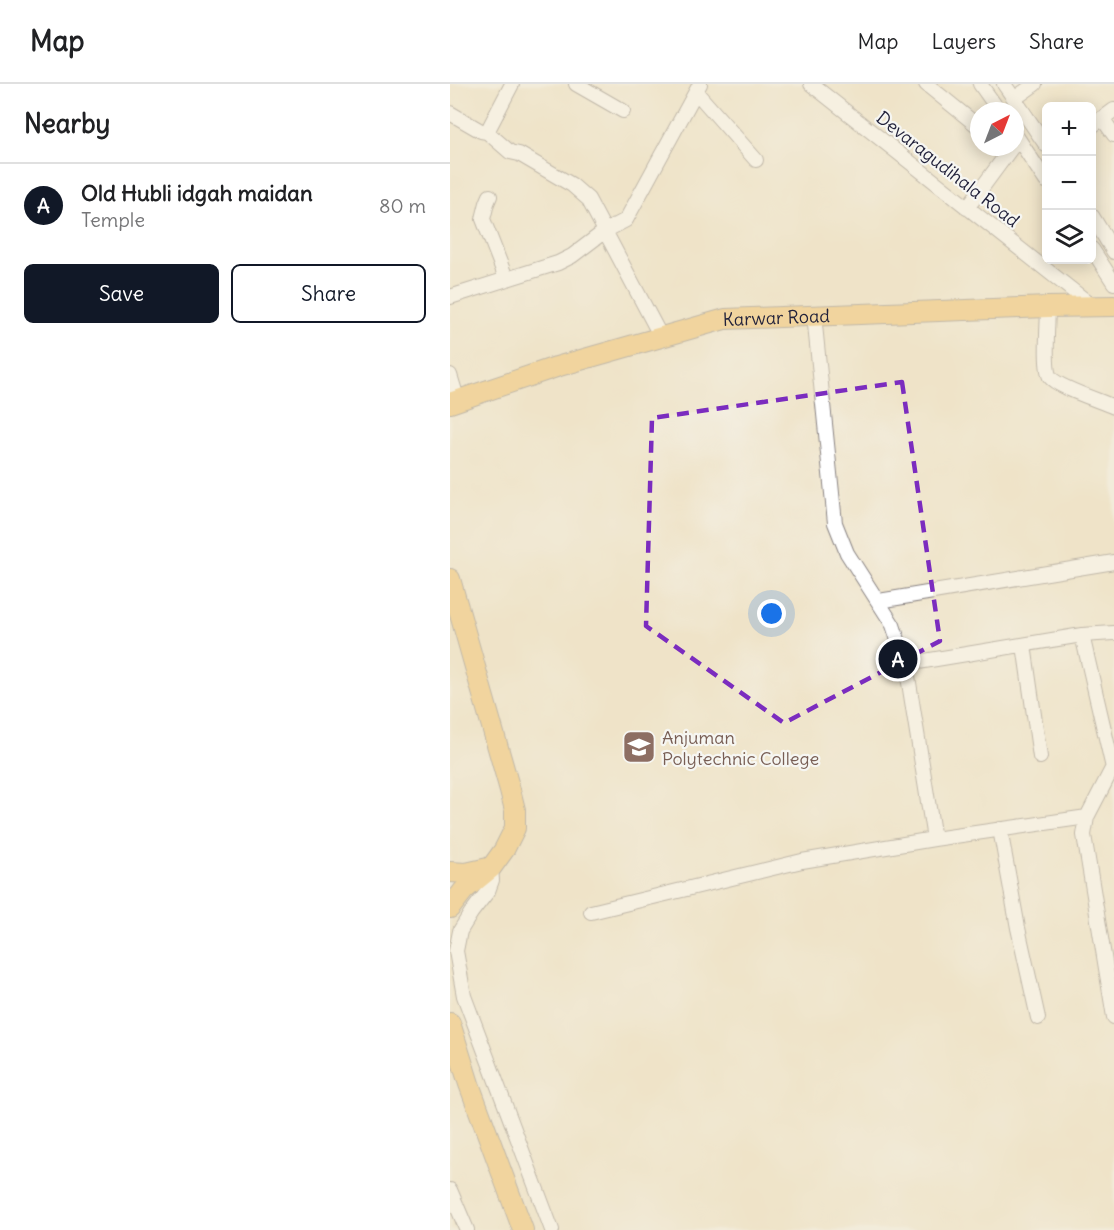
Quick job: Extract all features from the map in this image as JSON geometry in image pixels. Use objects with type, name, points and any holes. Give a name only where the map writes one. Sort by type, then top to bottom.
[{"type":"highway","name":"Karwar Road","points":[[458,404],[556,367],[725,319],[1114,306]]},
{"type":"highway","points":[[450,579],[510,790],[515,828],[504,850],[491,867],[464,890],[450,908]]},
{"type":"highway","points":[[450,872],[466,873],[491,867]]},
{"type":"highway","points":[[450,1023],[469,1084],[523,1230]]},
{"type":"highway","points":[[450,1055],[469,1084]]},
{"type":"street","points":[[487,132],[512,84]]},
{"type":"street","points":[[576,84],[623,111]]},
{"type":"street","name":"Devaragudihala Road","points":[[811,84],[1091,305]]},
{"type":"street","points":[[926,84],[970,120]]},
{"type":"street","points":[[980,84],[993,102]]},
{"type":"street","points":[[1004,84],[1042,138]]},
{"type":"street","points":[[1014,99],[1035,84]]},
{"type":"street","points":[[450,297],[558,263],[572,256],[605,231],[626,220],[698,88],[756,160]]},
{"type":"street","points":[[450,113],[487,132],[510,152],[519,154],[572,185],[588,199],[661,337]]},
{"type":"street","points":[[1103,118],[1114,135]]},
{"type":"street","points":[[1024,139],[1038,133]]},
{"type":"street","points":[[1024,152],[1042,175]]},
{"type":"street","points":[[967,208],[1006,156]]},
{"type":"street","points":[[490,196],[483,219],[506,278]]},
{"type":"street","points":[[1096,223],[1114,252]]},
{"type":"street","points":[[1096,255],[1114,283]]},
{"type":"street","points":[[1048,307],[1047,367],[1051,378],[1114,407]]},
{"type":"street","points":[[814,315],[835,523],[847,553],[893,625],[906,664],[934,839]]},
{"type":"street","points":[[450,375],[458,404]]},
{"type":"street","points":[[872,590],[1114,562]]},
{"type":"street","points":[[906,664],[1082,635],[1114,633]]},
{"type":"street","points":[[1082,635],[1113,767],[1087,817],[1084,835],[1114,1017]]},
{"type":"street","points":[[1024,645],[1040,757]]},
{"type":"street","points":[[591,912],[802,861],[1087,817]]},
{"type":"street","points":[[1000,829],[1018,928],[1038,1018]]},
{"type":"street","points":[[491,867],[492,880],[488,891],[460,931],[456,951],[464,996],[552,1230]]},
{"type":"street","points":[[450,1190],[463,1228]]},
{"type":"highlighted area","points":[[902,382],[940,641],[784,723],[646,626],[652,418]]},
{"type":"place","name":"Old Hubli idgah maidan","points":[[898,659]]},
{"type":"place","name":"Anjuman Polytechnic College","points":[[639,747]]}]
